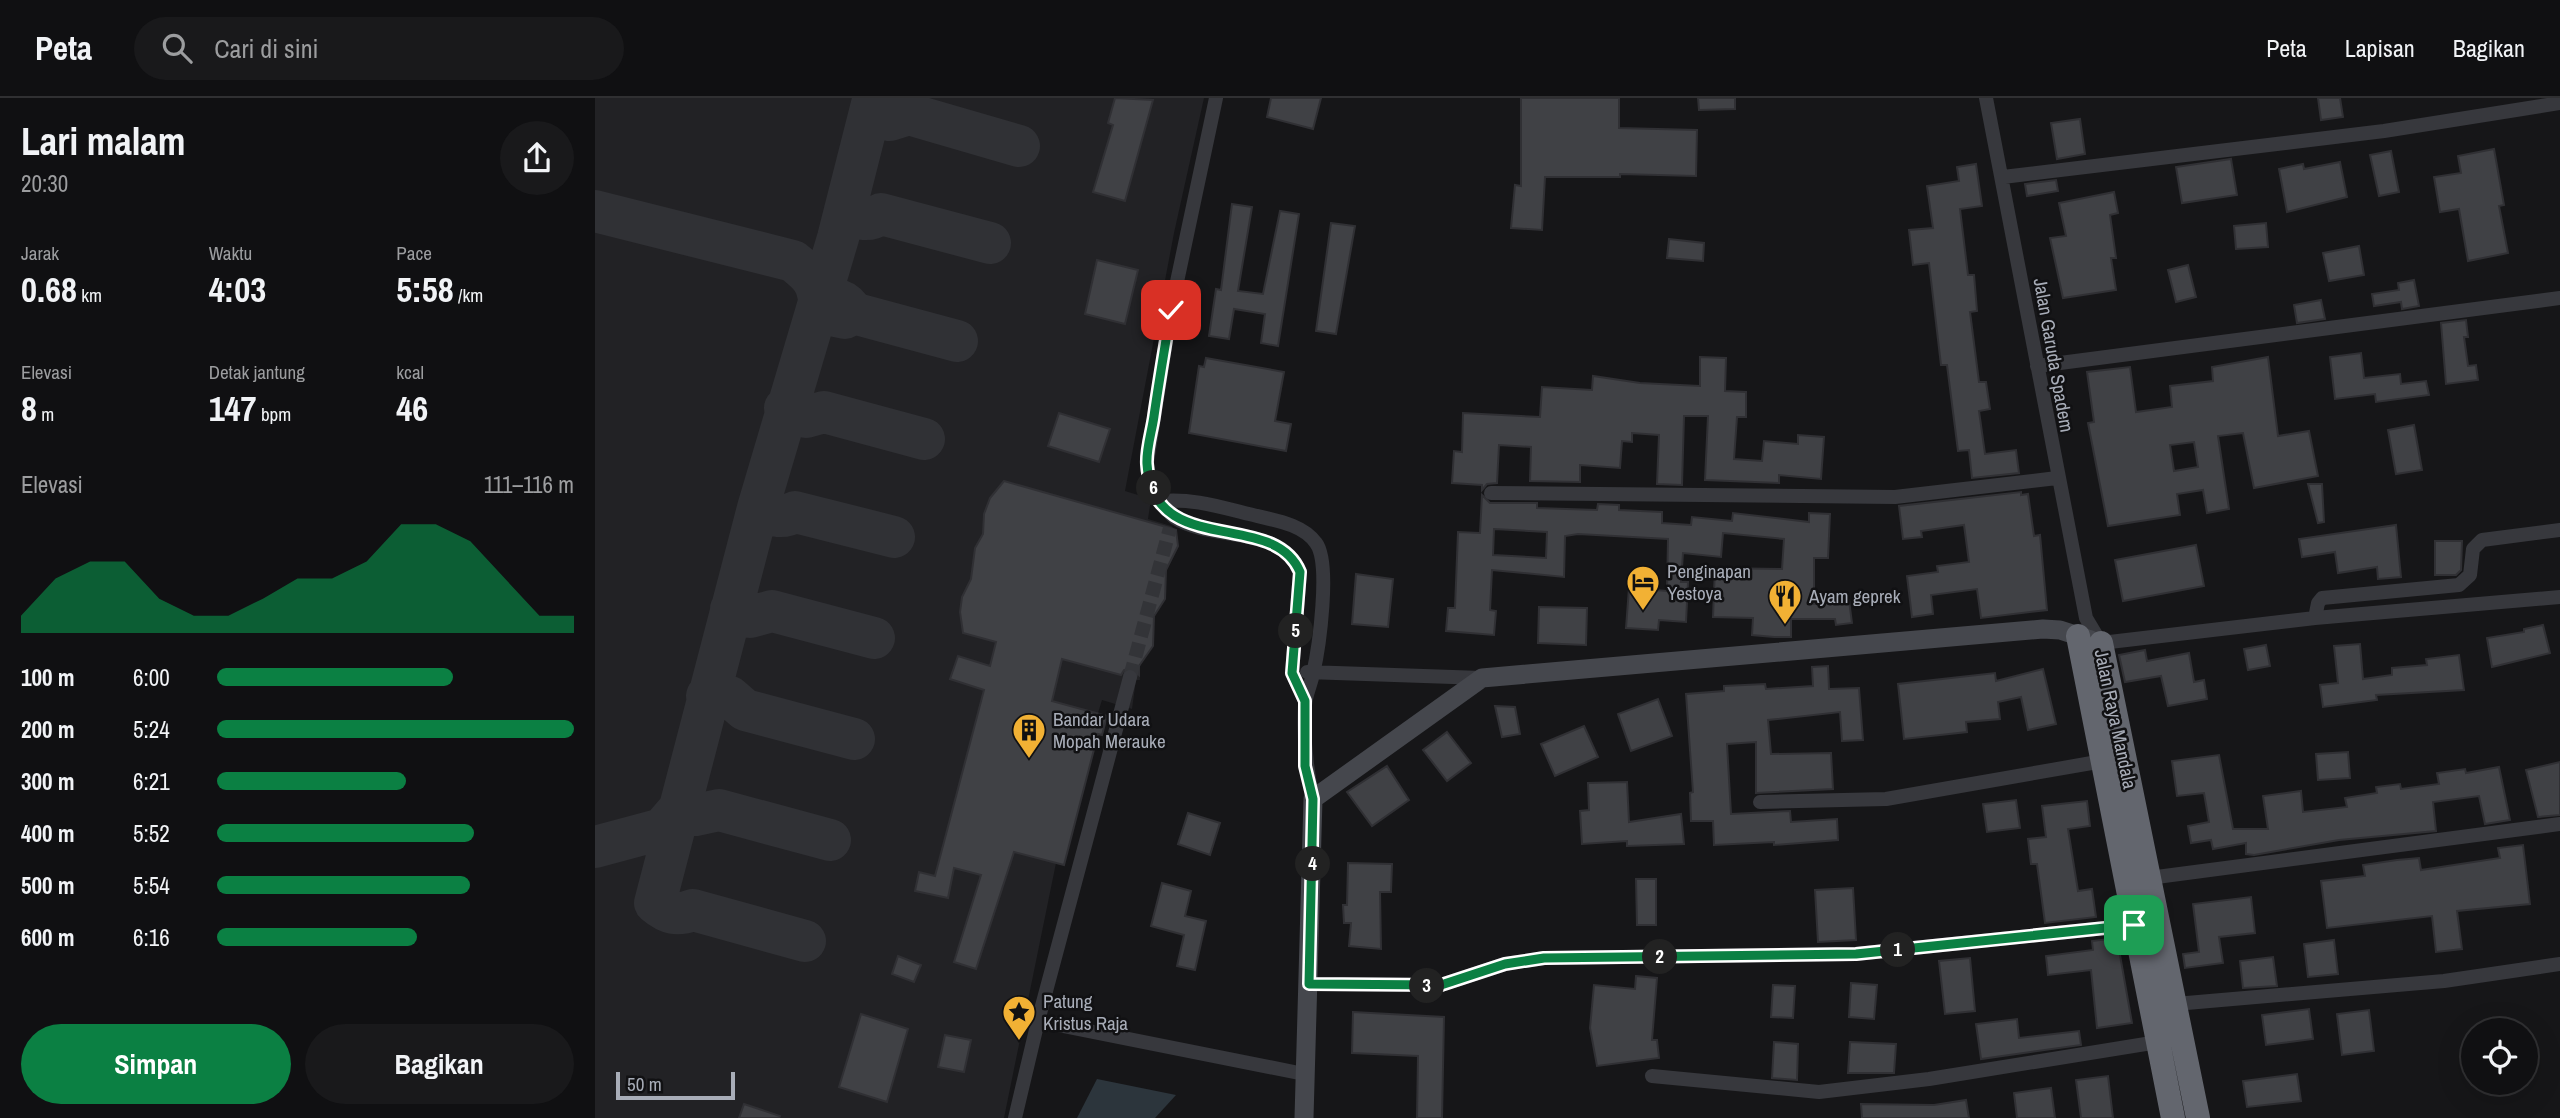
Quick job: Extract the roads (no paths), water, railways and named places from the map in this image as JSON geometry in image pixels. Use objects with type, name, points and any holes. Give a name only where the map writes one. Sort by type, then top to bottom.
[{"type":"highway","name":"Jalan Raya Mandala","points":[[2089,632],[2103,761],[2134,925],[2198,1118]]},
{"type":"highway","name":"Jalan Raya Mandala","points":[[2089,632],[2149,878],[2175,1004],[2170,1040],[2173,1118]]},
{"type":"street","points":[[1216,98],[1171,310],[1147,462],[1149,477],[1172,522],[1272,544],[1293,558],[1300,572],[1292,673],[1305,701]]},
{"type":"street","name":"Jalan Garuda Spadem","points":[[1986,98],[2003,177],[2057,478],[2080,573],[2089,632]]},
{"type":"street","points":[[2003,177],[2384,131],[2560,103]]},
{"type":"street","points":[[2037,366],[2560,298]]},
{"type":"street","points":[[1491,493],[1895,496],[2057,478]]},
{"type":"street","points":[[1161,501],[1179,499],[1291,525],[1310,535],[1323,556],[1314,671],[1305,701],[1305,766],[1313,799],[1304,1118]]},
{"type":"street","points":[[1172,522],[1179,499]]},
{"type":"street","points":[[2315,618],[2318,603],[2322,598],[2459,585],[2470,575],[2472,551],[2482,540],[2560,530]]},
{"type":"street","points":[[1292,673],[1314,671],[1482,678],[2043,629],[2089,632],[2315,618],[2560,597]]},
{"type":"street","points":[[1015,1118],[1038,1021],[1130,677]]},
{"type":"street","points":[[1313,799],[1482,678]]},
{"type":"street","points":[[1760,802],[1886,799],[2103,761]]},
{"type":"street","points":[[2149,878],[2560,824]]},
{"type":"street","points":[[1309,984],[1441,985],[1505,964],[1544,958],[1856,954],[2134,925]]},
{"type":"street","points":[[2175,1004],[2444,981],[2560,964]]},
{"type":"street","points":[[1038,1021],[1304,1074]]},
{"type":"street","points":[[1652,1076],[1819,1092],[1929,1079],[2170,1040]]},
{"type":"tunnel","points":[[1130,677],[1170,528]]},
{"type":"place","name":"Penginapan Yestoya","points":[[1643,612]]},
{"type":"place","name":"Ayam geprek","points":[[1785,626]]},
{"type":"place","name":"Bandar Udara Mopah Merauke","points":[[1029,760]]},
{"type":"place","name":"Patung Kristus Raja","points":[[1019,1042]]}]
